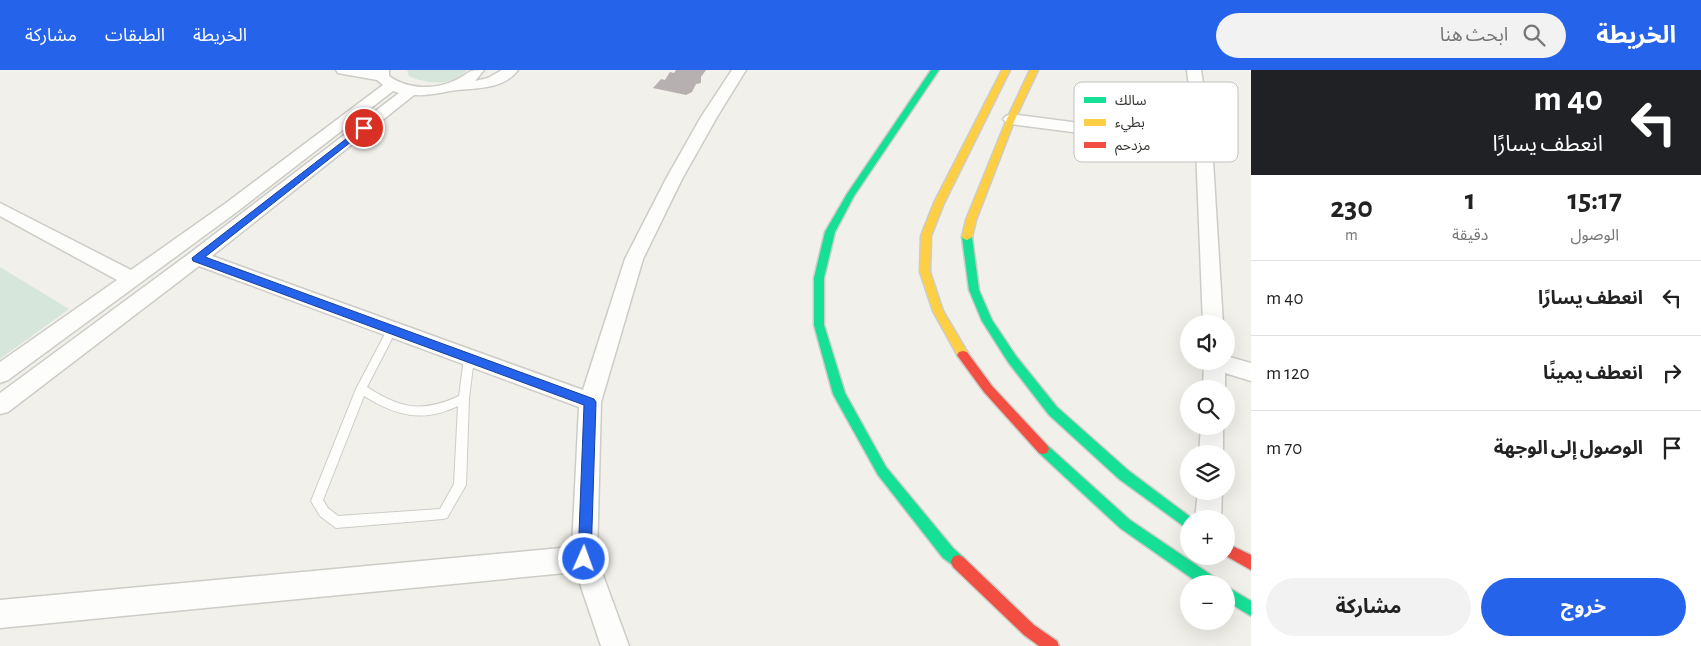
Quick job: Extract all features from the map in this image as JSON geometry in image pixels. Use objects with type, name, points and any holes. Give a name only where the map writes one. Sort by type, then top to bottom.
[{"type":"main road","points":[[935,70],[850,196],[830,232],[819,278],[818,325],[839,394],[882,471],[948,553],[1029,630],[1052,646]]},
{"type":"main road","points":[[1006,70],[938,205],[926,236],[924,256],[929,291],[953,340],[986,388],[1046,452],[1114,515],[1199,575]]},
{"type":"main road","points":[[1034,70],[1011,119],[971,220],[967,238],[974,290],[987,321],[1012,359],[1054,411],[1124,475],[1180,517]]},
{"type":"main road","points":[[1235,553],[1251,563]]},
{"type":"main road","points":[[1235,599],[1251,609]]},
{"type":"street","points":[[343,70],[386,77],[410,91],[434,91],[486,84],[498,79],[511,70]]},
{"type":"street","points":[[453,87],[468,80],[477,70]]},
{"type":"street","points":[[615,646],[584,559],[590,402],[634,259],[674,179],[709,117],[739,70]]},
{"type":"street","points":[[0,374],[132,279],[386,77]]},
{"type":"street","points":[[0,405],[197,258],[410,91]]},
{"type":"street","points":[[1011,119],[1074,127]]},
{"type":"street","points":[[1205,162],[1213,315]]},
{"type":"street","points":[[0,209],[132,279]]},
{"type":"street","points":[[197,258],[590,402]]},
{"type":"street","points":[[1235,367],[1251,372]]},
{"type":"street","points":[[0,614],[584,559]]},
{"type":"lane","points":[[392,330],[361,389],[317,501],[324,512],[336,522],[443,514],[460,485],[464,398],[469,358]]},
{"type":"lane","points":[[361,389],[382,403],[400,411],[425,412],[448,407],[464,398]]},
{"type":"green space","points":[[407,70],[467,70],[455,79],[431,82],[409,76]]},
{"type":"green space","points":[[0,267],[69,309],[0,359]]},
{"type":"building","points":[[676,70],[706,70],[701,77],[701,83],[696,84],[692,92],[686,95],[653,88],[661,79],[665,80],[670,72],[674,73]]},
{"type":"traffic: fast","points":[[935,70],[850,196],[830,232],[819,278],[819,325],[839,394],[882,471],[948,553],[958,562]]},
{"type":"traffic: fast","points":[[967,237],[974,290],[987,321],[1012,359],[1053,411],[1124,475],[1180,517]]},
{"type":"traffic: fast","points":[[1043,449],[1125,524],[1199,575]]},
{"type":"traffic: fast","points":[[1235,599],[1251,609]]},
{"type":"traffic: slow","points":[[963,355],[938,311],[925,272],[926,236],[939,203],[1006,70]]},
{"type":"traffic: slow","points":[[967,237],[971,220],[1011,119],[1034,70]]},
{"type":"traffic: jam","points":[[963,355],[988,389],[1043,449]]},
{"type":"traffic: jam","points":[[1235,554],[1251,563]]},
{"type":"traffic: jam","points":[[958,562],[1029,630],[1052,646]]},
{"type":"route","points":[[364,128],[197,258],[590,402],[584,559]]}]
